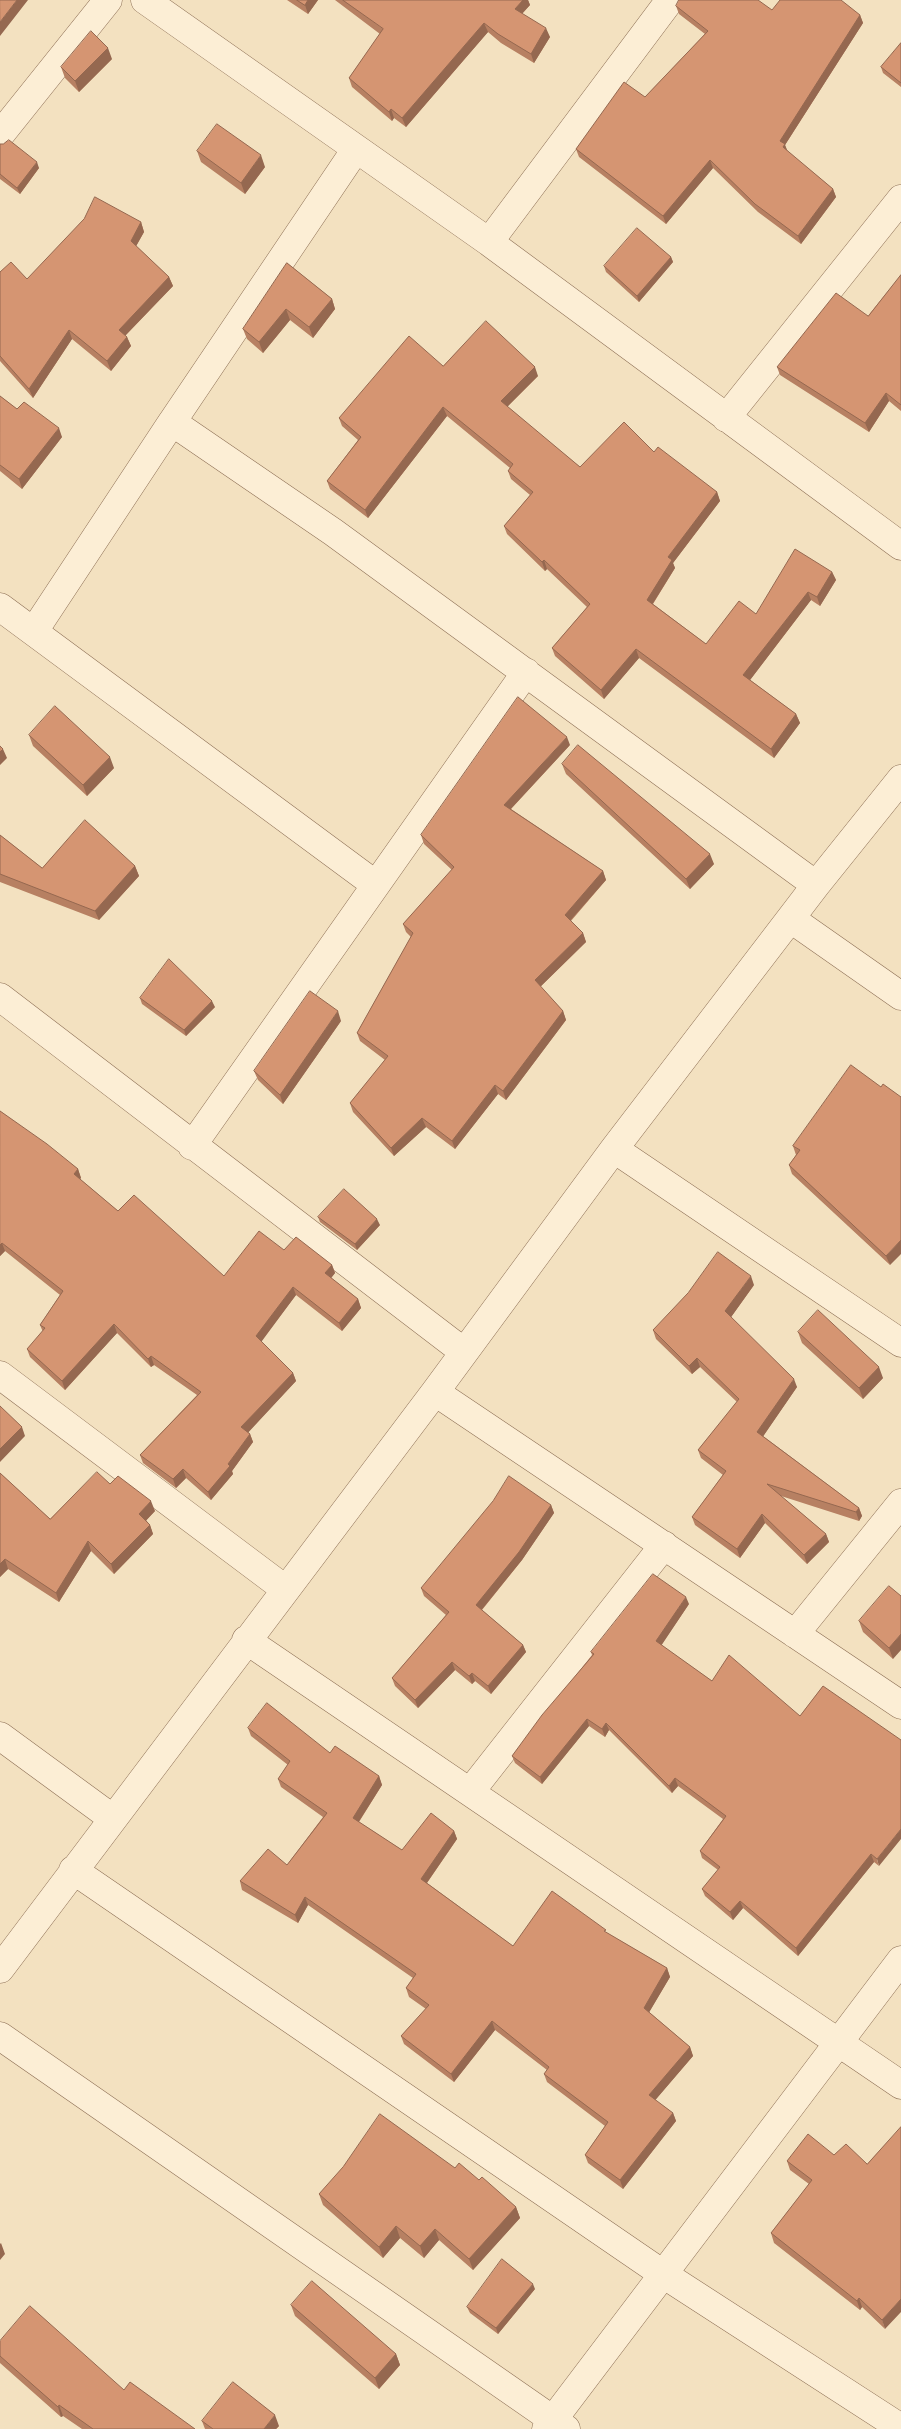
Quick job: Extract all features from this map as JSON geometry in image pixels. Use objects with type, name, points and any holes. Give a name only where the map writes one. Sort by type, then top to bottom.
[{"type":"street","points":[[0,135],[108,0]]},
{"type":"street","points":[[145,0],[489,242],[901,546]]},
{"type":"street","points":[[489,242],[670,0]]},
{"type":"street","points":[[34,631],[356,149]]},
{"type":"street","points":[[726,418],[901,199]]},
{"type":"street","points":[[172,422],[333,532],[816,885]]},
{"type":"street","points":[[0,606],[376,885]]},
{"type":"street","points":[[192,1146],[526,672]]},
{"type":"street","points":[[0,1969],[464,1352],[614,1149],[816,885],[901,779]]},
{"type":"street","points":[[790,919],[901,996]]},
{"type":"street","points":[[0,997],[192,1146],[464,1352]]},
{"type":"street","points":[[614,1149],[901,1343]]},
{"type":"street","points":[[0,1375],[285,1589]]},
{"type":"street","points":[[434,1392],[901,1705]]},
{"type":"street","points":[[795,1634],[901,1503]]},
{"type":"street","points":[[470,1792],[664,1545]]},
{"type":"street","points":[[246,1640],[901,2085]]},
{"type":"street","points":[[0,1736],[112,1818]]},
{"type":"street","points":[[73,1870],[663,2274],[901,2428]]},
{"type":"street","points":[[0,2036],[555,2426],[663,2274],[901,1960]]},
{"type":"building","points":[[0,0],[17,0],[0,22]]},
{"type":"building","points":[[297,0],[308,0],[305,5]]},
{"type":"building","points":[[343,0],[523,0],[515,9],[546,28],[531,54],[484,23],[402,118],[391,109],[389,112],[349,78],[383,29]]},
{"type":"building","points":[[679,0],[758,0],[772,10],[780,0],[841,0],[860,15],[780,141],[785,144],[783,147],[833,189],[798,236],[755,204],[710,160],[663,216],[576,149],[624,82],[645,97],[708,31],[676,6]]},
{"type":"building","points":[[91,31],[108,48],[75,81],[61,67]]},
{"type":"building","points":[[901,43],[901,83],[881,67]]},
{"type":"building","points":[[217,124],[261,155],[241,183],[197,151]]},
{"type":"building","points":[[9,140],[37,162],[17,188],[0,174],[0,144]]},
{"type":"building","points":[[95,197],[141,222],[131,241],[169,277],[119,330],[127,337],[107,361],[69,330],[29,389],[0,356],[0,272],[11,262],[27,279],[84,219]]},
{"type":"building","points":[[637,228],[671,257],[637,296],[604,266]]},
{"type":"building","points":[[287,263],[332,299],[309,327],[286,309],[259,342],[243,329]]},
{"type":"building","points":[[901,275],[901,405],[886,393],[865,423],[777,367],[836,293],[868,316]]},
{"type":"building","points":[[486,321],[535,367],[501,401],[580,467],[624,422],[654,452],[658,447],[717,492],[668,557],[672,560],[647,600],[706,644],[739,601],[756,614],[795,549],[832,572],[817,597],[808,592],[743,675],[796,714],[771,749],[636,649],[601,690],[552,648],[590,604],[544,560],[542,562],[504,526],[533,492],[508,471],[513,464],[443,407],[365,510],[327,481],[361,437],[339,418],[409,336],[443,366]]},
{"type":"building","points":[[0,396],[17,409],[24,402],[59,428],[19,479],[0,465]]},
{"type":"building","points":[[518,697],[567,737],[504,805],[603,871],[565,915],[583,933],[535,980],[563,1011],[503,1091],[495,1085],[452,1141],[422,1118],[391,1148],[350,1103],[388,1056],[357,1033],[413,933],[403,924],[454,867],[421,835]]},
{"type":"building","points":[[55,706],[110,757],[83,785],[29,735]]},
{"type":"building","points":[[578,745],[710,854],[686,879],[562,764]]},
{"type":"building","points":[[85,820],[135,866],[95,911],[0,874],[0,835],[42,868]]},
{"type":"building","points":[[169,959],[212,1001],[184,1030],[140,998]]},
{"type":"building","points":[[310,991],[338,1011],[280,1095],[254,1071]]},
{"type":"building","points":[[851,1065],[881,1087],[883,1084],[901,1097],[901,1240],[886,1256],[789,1165],[800,1150],[793,1146]]},
{"type":"building","points":[[0,1111],[47,1144],[78,1169],[74,1174],[118,1211],[134,1195],[224,1276],[259,1231],[284,1250],[296,1237],[332,1265],[325,1273],[358,1299],[339,1323],[293,1287],[256,1336],[293,1373],[241,1427],[250,1434],[228,1464],[230,1466],[208,1492],[183,1469],[173,1479],[140,1455],[201,1392],[151,1356],[148,1359],[114,1324],[62,1381],[27,1349],[45,1328],[40,1325],[63,1291],[2,1243],[0,1245]]},
{"type":"building","points":[[344,1189],[377,1219],[355,1244],[318,1217]]},
{"type":"building","points":[[718,1252],[751,1276],[725,1311],[794,1379],[757,1432],[859,1508],[856,1512],[767,1484],[826,1534],[804,1555],[762,1514],[737,1549],[692,1517],[726,1471],[698,1450],[739,1399],[697,1358],[689,1366],[653,1330],[688,1293]]},
{"type":"building","points":[[818,1310],[879,1367],[859,1388],[798,1332]]},
{"type":"building","points":[[0,1406],[22,1427],[0,1449]]},
{"type":"building","points":[[97,1472],[110,1484],[118,1476],[151,1501],[139,1514],[150,1525],[111,1564],[88,1541],[56,1593],[5,1559],[0,1564],[0,1473],[50,1519]]},
{"type":"building","points":[[509,1476],[551,1505],[519,1552],[476,1605],[523,1645],[488,1686],[472,1673],[469,1676],[452,1662],[415,1700],[392,1678],[449,1612],[421,1588],[493,1501]]},
{"type":"building","points":[[653,1574],[686,1597],[656,1641],[712,1681],[729,1655],[800,1716],[823,1686],[901,1740],[901,1829],[877,1859],[871,1854],[796,1948],[740,1901],[730,1912],[702,1889],[720,1867],[700,1851],[726,1816],[675,1778],[669,1786],[606,1723],[602,1729],[587,1719],[540,1777],[512,1756],[542,1715],[594,1654],[591,1652]]},
{"type":"building","points":[[889,1586],[901,1596],[901,1634],[889,1648],[859,1621]]},
{"type":"building","points":[[267,1703],[330,1753],[335,1746],[379,1776],[353,1818],[402,1850],[431,1813],[454,1831],[421,1879],[513,1946],[552,1891],[606,1930],[604,1931],[667,1968],[644,2008],[690,2047],[649,2095],[673,2113],[620,2180],[585,2155],[608,2122],[544,2074],[549,2067],[492,2021],[451,2074],[401,2036],[429,2005],[406,1988],[416,1974],[305,1897],[295,1915],[240,1881],[268,1849],[287,1865],[327,1813],[278,1779],[290,1761],[248,1728]]},
{"type":"building","points":[[380,2114],[455,2168],[459,2163],[479,2180],[482,2177],[516,2207],[469,2259],[435,2229],[420,2246],[396,2226],[379,2247],[319,2194],[343,2167]]},
{"type":"building","points":[[901,2127],[901,2299],[882,2320],[859,2298],[857,2301],[771,2233],[812,2180],[787,2161],[808,2134],[834,2155],[846,2144],[867,2164]]},
{"type":"building","points":[[502,2259],[533,2284],[496,2328],[467,2307]]},
{"type":"building","points":[[312,2281],[396,2354],[375,2378],[291,2305]]},
{"type":"building","points":[[30,2306],[124,2390],[130,2382],[195,2429],[93,2429],[59,2405],[58,2407],[0,2356],[0,2341]]},
{"type":"building","points":[[233,2382],[275,2415],[264,2429],[213,2429],[202,2421]]}]
